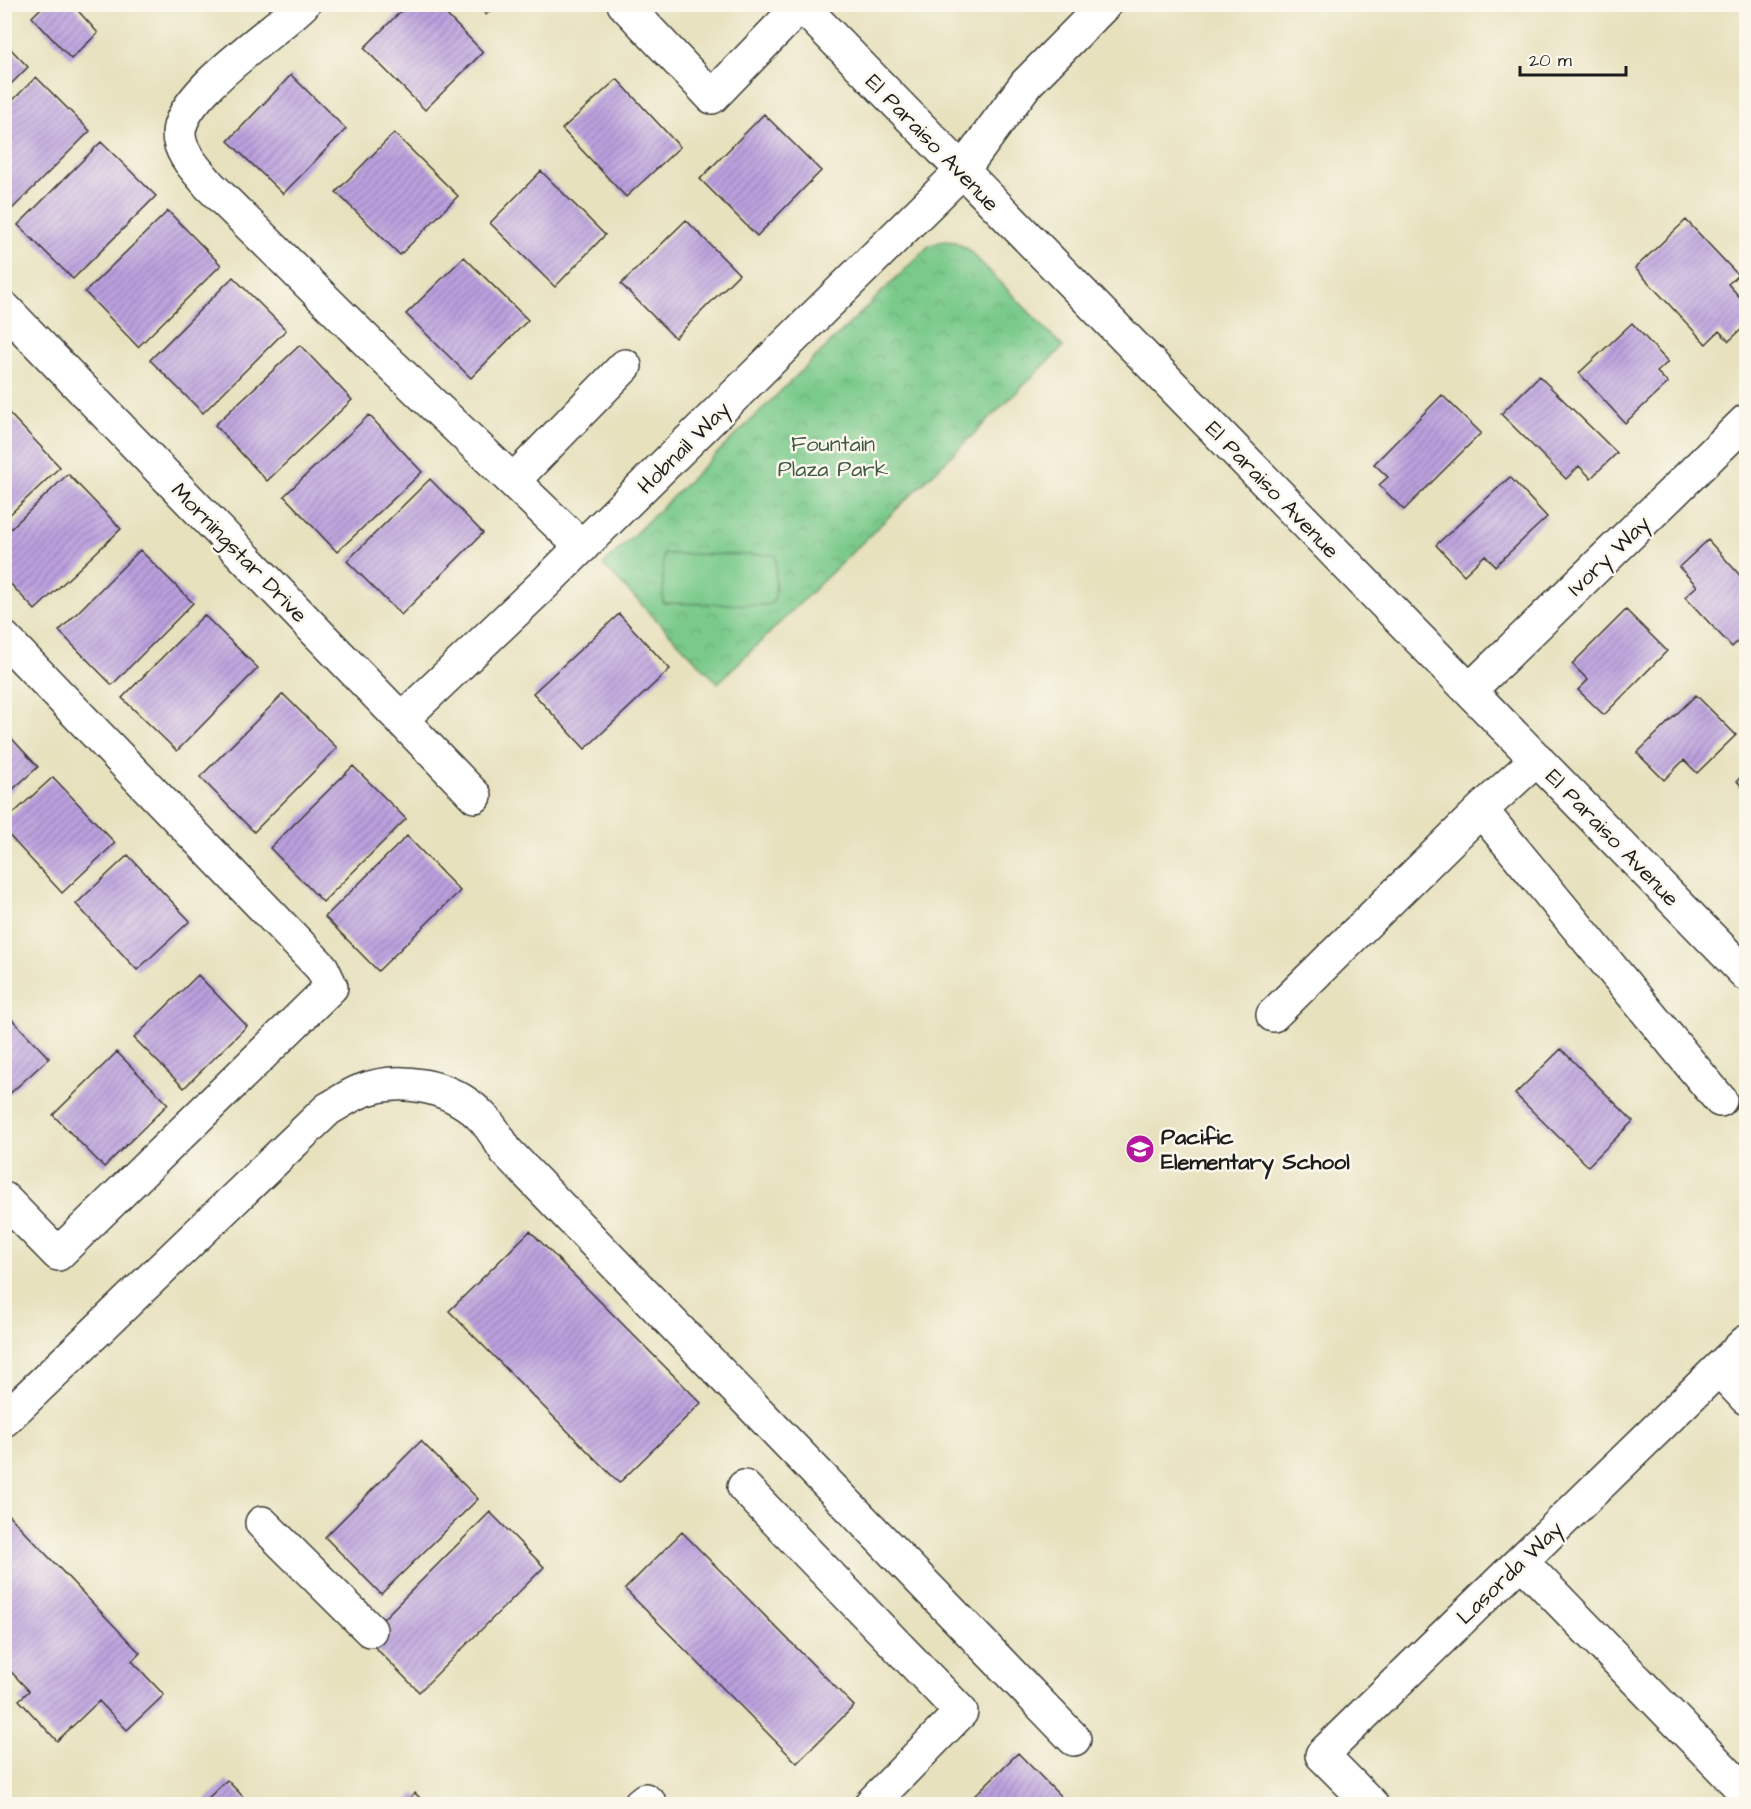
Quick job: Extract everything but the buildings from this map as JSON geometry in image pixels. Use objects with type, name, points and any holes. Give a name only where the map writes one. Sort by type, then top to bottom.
[{"type":"street","points":[[303,4],[288,19],[218,74],[180,119],[178,137],[188,159],[209,184],[379,353],[582,547]]},
{"type":"street","points":[[624,4],[712,97],[801,5]]},
{"type":"street","name":"Hobnail Way","points":[[401,720],[582,547],[961,172],[1026,84],[1105,4]]},
{"type":"street","name":"El Paraiso Avenue","points":[[801,5],[961,172],[1746,974]]},
{"type":"street","name":"Morningstar Drive","points":[[4,308],[475,796]]},
{"type":"street","points":[[513,481],[625,366]]},
{"type":"street","name":"Ivory Way","points":[[1470,690],[1746,421]]},
{"type":"street","points":[[4,638],[322,968],[331,987],[58,1254],[4,1199]]},
{"type":"street","points":[[1274,1016],[1481,810],[1537,759]]},
{"type":"street","points":[[1481,810],[1720,1100]]},
{"type":"street","points":[[4,1420],[328,1109],[360,1091],[385,1085],[409,1084],[434,1088],[456,1098],[477,1112],[494,1130],[506,1151],[1074,1739]]},
{"type":"street","name":"Lasorda Way","points":[[1371,1804],[1322,1755],[1746,1342]]},
{"type":"street","points":[[1719,1369],[1746,1398]]},
{"type":"street","points":[[744,1487],[961,1712],[871,1804]]},
{"type":"street","points":[[262,1523],[370,1630]]},
{"type":"street","points":[[1521,1560],[1746,1793]]},
{"type":"street","points":[[640,1804],[645,1800],[650,1804]]},
{"type":"green space","name":"Fountain Plaza Park","points":[[943,241],[955,242],[968,249],[1063,347],[718,683],[603,565],[930,245]]},
{"type":"green space","points":[[663,554],[776,555],[775,598],[769,605],[663,603]]},
{"type":"place","name":"Pacific Elementary School","points":[[1140,1149]]}]
